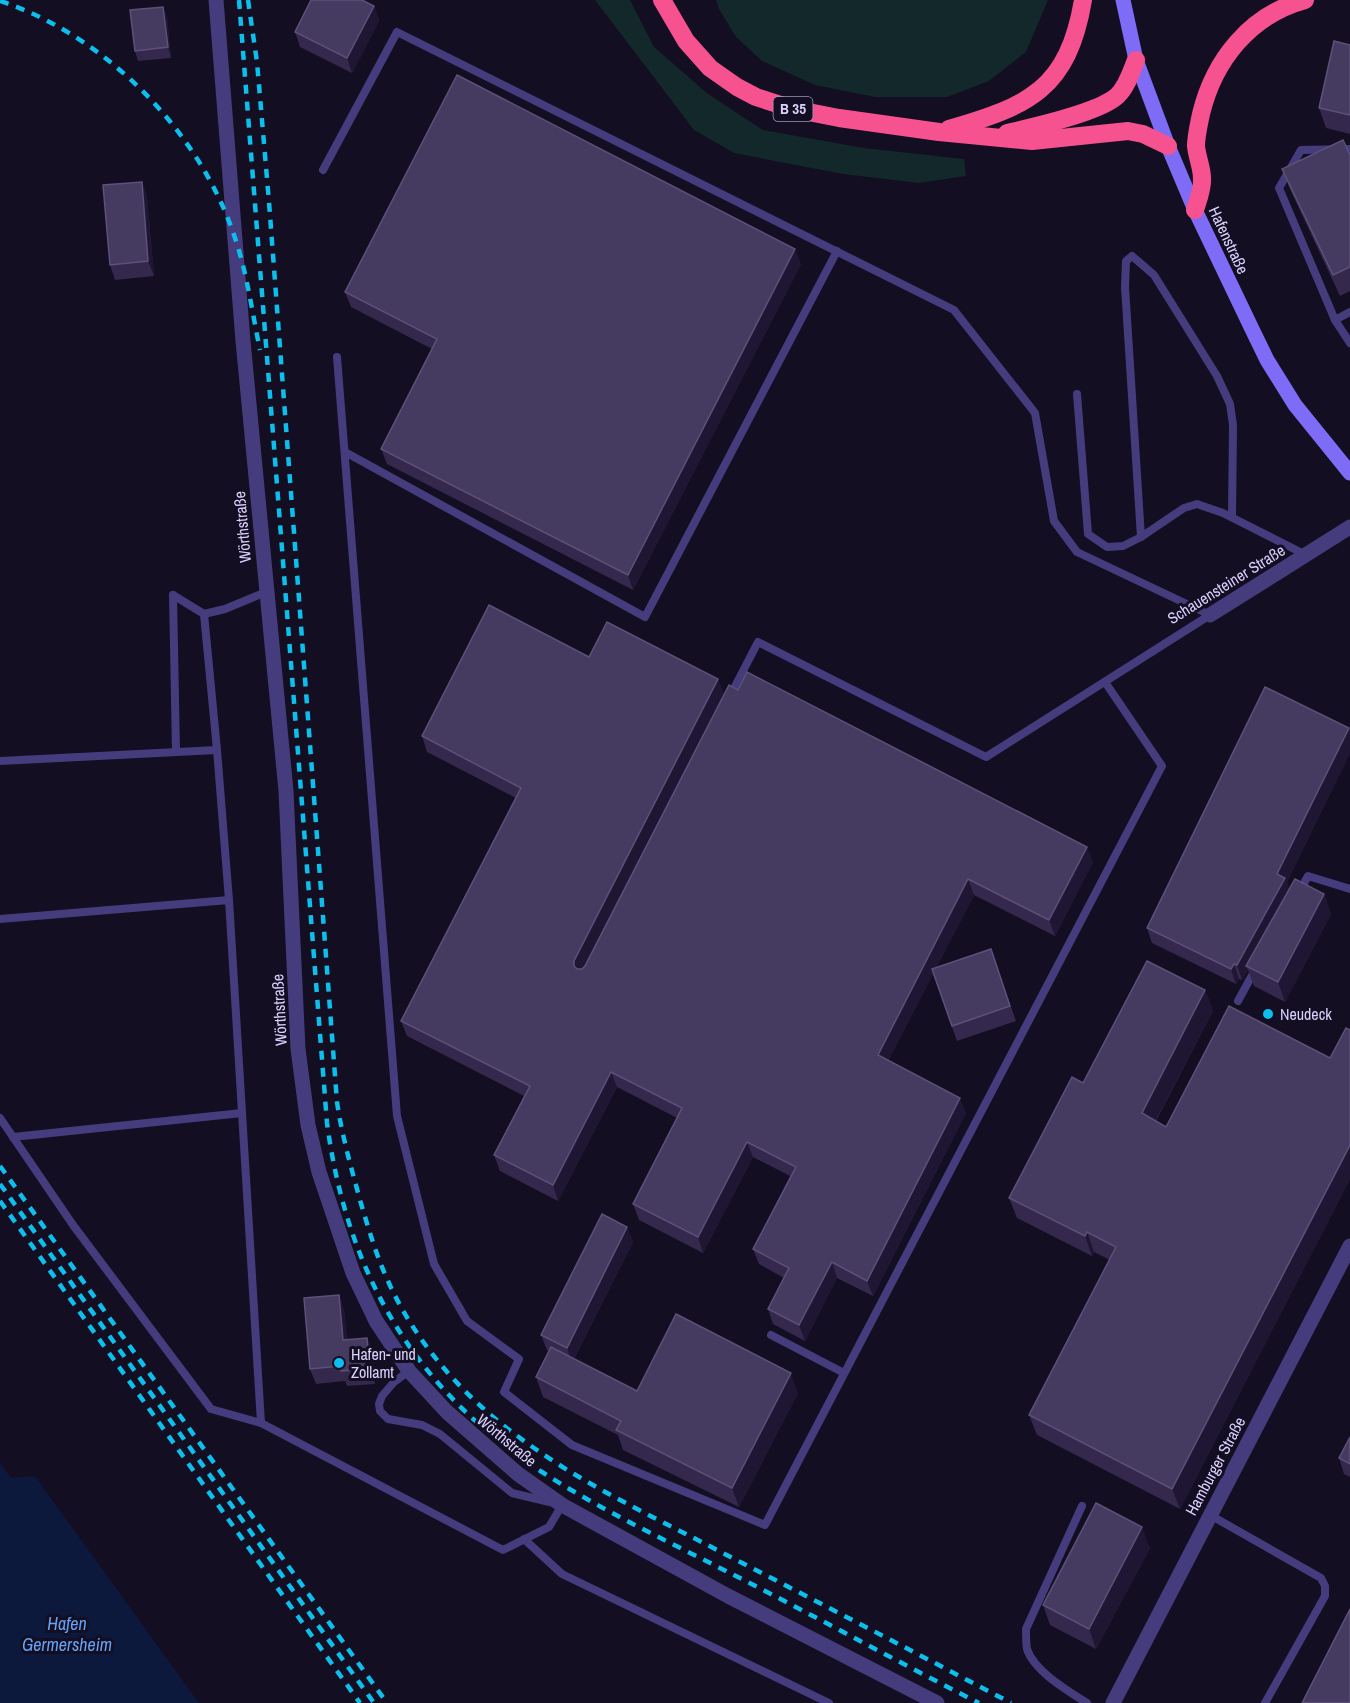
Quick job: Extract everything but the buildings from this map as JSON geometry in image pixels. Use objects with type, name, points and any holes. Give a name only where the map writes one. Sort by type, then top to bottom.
[{"type":"highway","name":"B 35","points":[[662,0],[686,40],[710,68],[756,97],[793,109],[939,132],[1032,141],[1128,132],[1143,134],[1168,146]]},
{"type":"highway","points":[[675,0],[677,25]]},
{"type":"highway","name":"B 35","points":[[939,132],[1007,111],[1041,90],[1065,58],[1080,21],[1083,0]]},
{"type":"highway","points":[[1195,210],[1203,180],[1196,146],[1199,122],[1210,83],[1220,64],[1250,29],[1270,14],[1305,0]]},
{"type":"highway","name":"B 35","points":[[994,137],[1055,122],[1104,104],[1116,97],[1126,84],[1136,60]]},
{"type":"street","name":"Wörthstraße","points":[[216,0],[234,234],[286,791],[298,1050],[308,1125],[319,1172],[353,1273],[376,1321],[409,1371],[447,1412],[518,1474],[562,1505],[728,1596],[937,1703]]},
{"type":"street","name":"Hafenstraße","points":[[1123,0],[1136,60],[1168,146],[1195,210],[1267,360],[1295,405],[1350,472]]},
{"type":"street","name":"Schauensteiner Straße","points":[[1210,615],[1350,527]]},
{"type":"street","name":"Hamburger Straße","points":[[1113,1703],[1350,1246]]},
{"type":"lane","points":[[323,170],[397,32],[837,251],[954,310],[1035,413],[1054,521],[1077,552],[1210,615]]},
{"type":"lane","points":[[1350,149],[1301,150],[1279,188],[1335,320],[1350,343]]},
{"type":"lane","points":[[345,452],[645,617],[837,251]]},
{"type":"lane","points":[[1141,537],[1125,287],[1126,261],[1132,256],[1154,275],[1217,376],[1230,404],[1233,425],[1232,517]]},
{"type":"lane","points":[[1335,320],[1350,312]]},
{"type":"lane","points":[[337,357],[397,1116],[434,1264],[467,1321],[519,1359],[504,1392],[572,1445],[765,1525],[1162,766],[1105,682]]},
{"type":"lane","points":[[1077,394],[1088,534],[1107,548],[1123,546],[1141,537],[1184,508],[1197,504],[1232,517],[1306,555]]},
{"type":"lane","points":[[177,752],[173,595],[204,614],[225,609],[266,592]]},
{"type":"lane","points":[[204,614],[218,750],[229,900],[261,1423]]},
{"type":"lane","name":"Schauensteiner Straße","points":[[726,705],[758,642],[986,757],[1210,615]]},
{"type":"lane","points":[[0,761],[218,750]]},
{"type":"lane","points":[[1296,896],[1308,876],[1350,889]]},
{"type":"lane","points":[[0,919],[229,900]]},
{"type":"lane","points":[[1238,1001],[1262,959]]},
{"type":"lane","points":[[13,1137],[242,1113]]},
{"type":"lane","points":[[0,1118],[73,1226],[211,1409],[261,1423],[503,1550],[549,1527],[562,1505],[512,1493],[440,1434],[422,1425],[388,1419],[380,1411],[379,1404],[382,1396],[394,1382],[409,1371]]},
{"type":"lane","points":[[771,1335],[844,1373]]},
{"type":"lane","points":[[1082,1506],[1026,1629],[1027,1649],[1038,1666],[1065,1689],[1087,1703]]},
{"type":"lane","points":[[1210,1515],[1321,1578],[1325,1586],[1325,1596],[1265,1703]]},
{"type":"lane","points":[[524,1539],[562,1574],[829,1703]]},
{"type":"green space","points":[[595,0],[630,0],[654,47],[708,94],[763,130],[864,148],[964,159],[966,176],[919,183],[843,174],[734,153],[694,130]]},
{"type":"green space","points":[[716,0],[1048,0],[1026,52],[989,81],[947,97],[875,97],[815,85],[762,61],[736,37]]},
{"type":"water","name":"Hafen Germersheim","points":[[0,1463],[11,1478],[35,1476],[199,1703],[0,1703]]},
{"type":"railway","points":[[239,0],[327,1123],[337,1178],[351,1229],[370,1277],[394,1323],[423,1365],[457,1404],[497,1439],[542,1472],[634,1525],[979,1703]]},
{"type":"railway","points":[[248,0],[257,62],[269,202],[337,1102],[360,1200],[388,1281],[400,1305],[429,1350],[465,1391],[506,1427],[550,1459],[621,1500],[1011,1703]]},
{"type":"railway","points":[[0,1],[39,17],[76,37],[111,63],[143,92],[172,124],[197,159],[218,196],[234,235],[246,278],[260,350]]},
{"type":"railway","points":[[0,1166],[387,1703]]},
{"type":"railway","points":[[0,1184],[374,1703]]},
{"type":"railway","points":[[0,1201],[360,1703]]},
{"type":"place","name":"Neudeck","points":[[1268,1014]]},
{"type":"place","name":"Hafen- und Zollamt","points":[[339,1363]]}]
